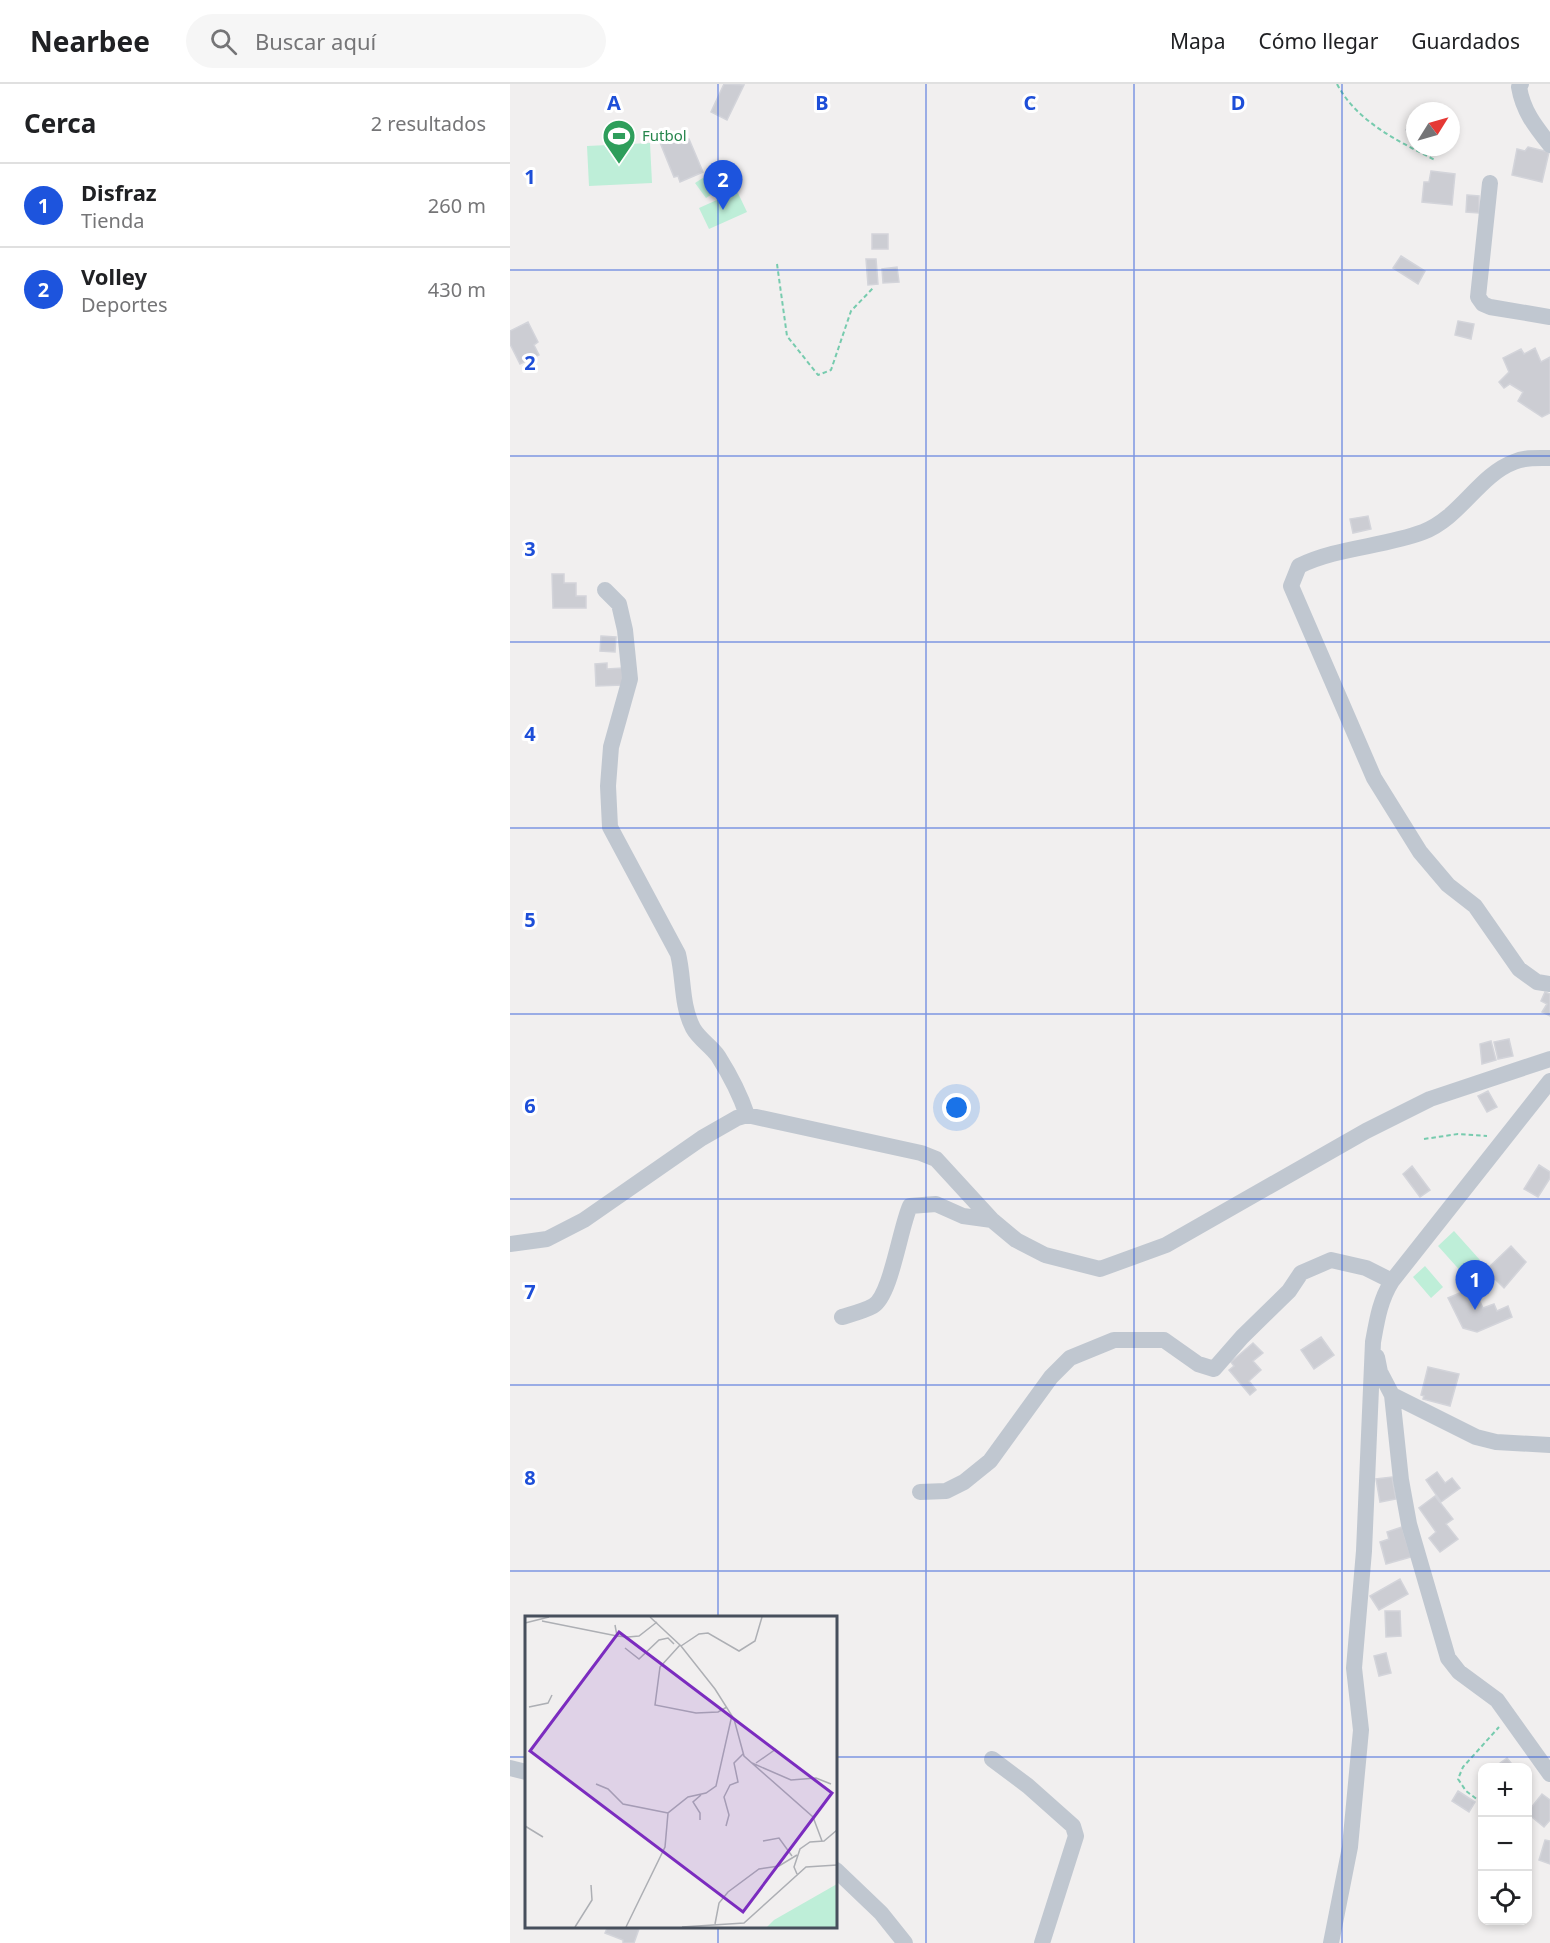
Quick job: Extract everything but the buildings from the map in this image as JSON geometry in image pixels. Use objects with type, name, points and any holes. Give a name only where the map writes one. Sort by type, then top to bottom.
[{"type":"street","points":[[1519,85],[1521,103],[1528,118],[1550,145]]},
{"type":"street","points":[[1490,183],[1478,297],[1483,304],[1490,307],[1550,317]]},
{"type":"street","points":[[1550,459],[1527,458],[1501,468],[1451,516],[1423,532],[1318,557],[1299,566],[1291,586],[1374,778],[1420,852],[1448,885],[1475,906],[1519,969],[1537,982],[1550,984]]},
{"type":"street","points":[[605,590],[620,604],[630,679],[611,747],[608,786],[610,827],[678,954],[683,974],[684,1002],[693,1029],[717,1055],[740,1093],[747,1115]]},
{"type":"street","points":[[510,1244],[547,1239],[584,1220],[702,1138],[736,1118],[747,1115],[921,1153],[936,1159],[992,1220],[1016,1240],[1045,1255],[1100,1269],[1166,1245],[1366,1131],[1430,1100],[1550,1059]]},
{"type":"street","points":[[1331,1943],[1350,1847],[1361,1730],[1354,1668],[1364,1551],[1373,1342],[1383,1294],[1550,1081]]},
{"type":"street","points":[[842,1317],[875,1305],[884,1293],[910,1206],[936,1204],[963,1216],[992,1220]]},
{"type":"street","points":[[920,1492],[946,1491],[964,1482],[990,1461],[1051,1377],[1070,1358],[1114,1340],[1164,1340],[1198,1364],[1214,1370],[1242,1336],[1288,1291],[1301,1273],[1331,1260],[1366,1268],[1392,1281]]},
{"type":"street","points":[[1373,1342],[1380,1372],[1392,1395],[1401,1480],[1409,1524],[1448,1658],[1459,1672],[1497,1700],[1550,1774]]},
{"type":"street","points":[[1392,1395],[1476,1437],[1496,1442],[1550,1445]]},
{"type":"street","points":[[992,1759],[1028,1786],[1073,1826],[1076,1836],[1042,1943]]},
{"type":"street","points":[[510,1768],[525,1772]]},
{"type":"street","points":[[837,1871],[881,1913],[905,1943]]},
{"type":"path","points":[[1337,84],[1342,93],[1378,129],[1435,160]]},
{"type":"path","points":[[777,264],[786,336],[818,375],[831,370],[851,310],[874,287]]},
{"type":"path","points":[[1424,1139],[1481,1134],[1504,1141]]},
{"type":"path","points":[[1478,1800],[1466,1791],[1458,1779],[1463,1767],[1504,1721],[1503,1708]]},
{"type":"green space","name":"Futbol","points":[[650,143],[652,183],[589,186],[587,146]]},
{"type":"green space","points":[[712,172],[722,188],[706,198],[695,183]]},
{"type":"green space","points":[[737,191],[747,212],[709,229],[699,208]]},
{"type":"green space","points":[[1454,1231],[1480,1260],[1464,1275],[1438,1246]]},
{"type":"green space","points":[[1425,1266],[1443,1287],[1431,1298],[1413,1277]]},
{"type":"place","name":"Futbol","points":[[619,165]]},
{"type":"place","name":"Volley","points":[[723,210]]},
{"type":"place","name":"Disfraz","points":[[1475,1310]]}]
